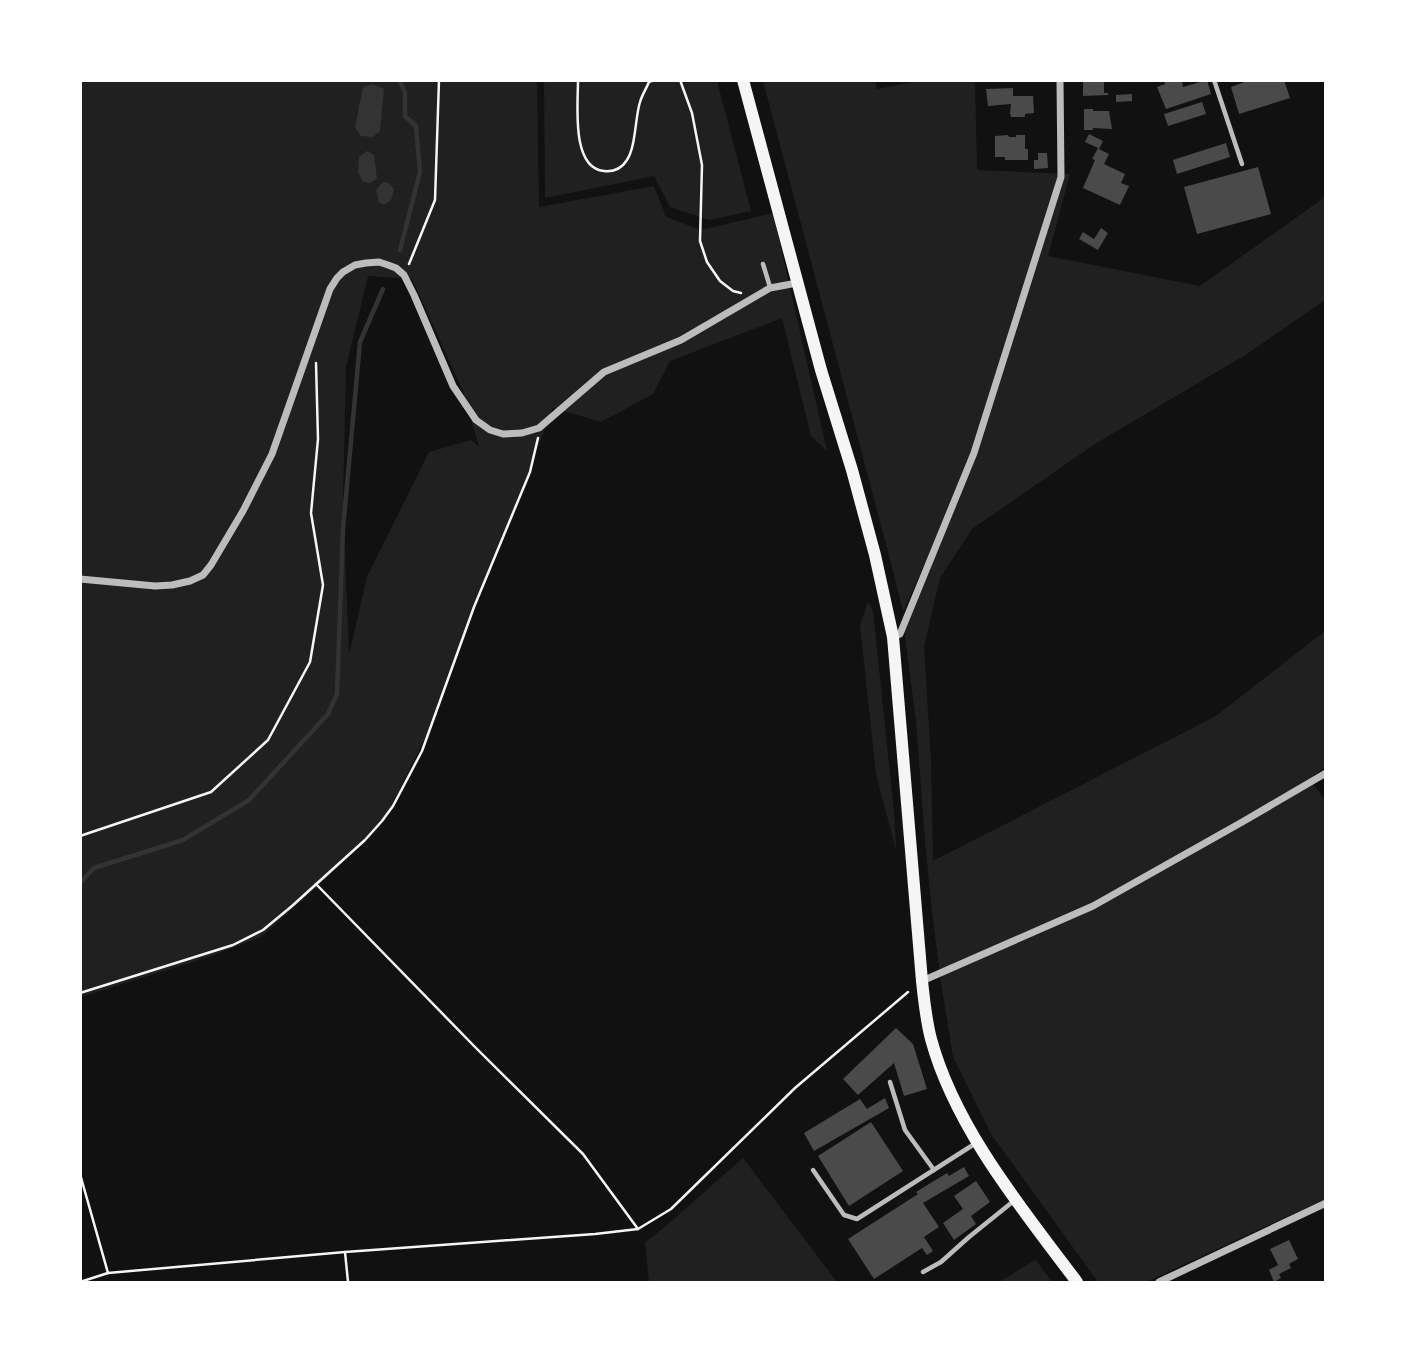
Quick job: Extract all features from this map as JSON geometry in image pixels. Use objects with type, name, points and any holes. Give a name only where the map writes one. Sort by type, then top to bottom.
[{"type":"main road","points":[[743,80],[797,283],[876,555],[893,637],[922,981],[925,1012],[932,1041],[950,1089],[977,1142],[1077,1283]]},
{"type":"street","points":[[893,637],[900,634],[974,453],[1061,177],[1060,80]]},
{"type":"street","points":[[80,579],[155,586],[173,585],[203,575],[243,511],[272,454],[330,289],[343,272],[355,265],[379,262],[396,268],[404,275],[453,386],[477,420],[490,430],[503,434],[522,433],[539,428],[604,372],[681,340],[771,288],[797,283]]},
{"type":"street","points":[[922,981],[1093,906],[1325,773]]},
{"type":"street","points":[[1159,1283],[1325,1203]]},
{"type":"lane","points":[[1214,80],[1242,164]]},
{"type":"lane","points":[[763,264],[771,288]]},
{"type":"lane","points":[[890,1082],[905,1130],[934,1170]]},
{"type":"lane","points":[[813,1170],[844,1215],[857,1219],[977,1142]]},
{"type":"lane","points":[[923,1272],[941,1262],[1016,1200]]},
{"type":"path","points":[[404,275],[435,200],[439,80]]},
{"type":"path","points":[[578,80],[582,154],[595,169],[611,172],[620,168],[628,158],[640,102],[649,82],[654,80]]},
{"type":"path","points":[[680,80],[692,113],[702,165],[700,241],[707,262],[720,281],[733,291],[749,295],[771,288]]},
{"type":"path","points":[[80,836],[211,792],[268,740],[310,662],[323,585],[311,513],[318,439],[316,360]]},
{"type":"path","points":[[80,993],[250,938],[264,930],[316,884],[382,821],[404,788],[422,751],[474,607],[530,472],[539,428]]},
{"type":"path","points":[[316,884],[583,1154],[638,1229]]},
{"type":"path","points":[[80,1282],[108,1273],[638,1229],[671,1209],[795,1088],[922,981]]},
{"type":"path","points":[[80,1174],[108,1273]]},
{"type":"path","points":[[345,1252],[348,1283]]},
{"type":"shaded area","points":[[80,81],[537,81],[539,207],[654,186],[666,217],[701,230],[773,213],[827,451],[811,436],[782,318],[670,361],[653,394],[601,422],[553,408],[433,722],[384,821],[261,937],[208,957],[81,997]],"holes":[[[368,276],[412,279],[463,391],[479,447],[471,440],[429,452],[367,577],[349,655],[343,501],[346,367]]]},
{"type":"shaded area","points":[[544,81],[717,81],[751,211],[709,220],[670,207],[654,176],[545,198]]},
{"type":"shaded area","points":[[763,81],[875,81],[877,89],[919,81],[975,81],[977,170],[1070,174],[1048,256],[1200,286],[1325,197],[1325,300],[1247,354],[1095,444],[972,529],[940,578],[924,647],[931,760],[933,861],[1216,716],[1325,631],[1325,767],[1309,779],[1326,801],[1325,1199],[1146,1282],[1098,1282],[991,1134],[953,1057],[932,912],[916,721],[904,629],[932,571],[924,565],[903,612]]},
{"type":"shaded area","points":[[373,84],[384,89],[380,131],[373,137],[361,136],[355,127],[363,87]]},
{"type":"shaded area","points":[[367,151],[374,155],[377,179],[370,183],[363,182],[358,172],[359,157]]},
{"type":"shaded area","points":[[383,182],[389,183],[394,189],[391,200],[384,205],[379,202],[376,190]]},
{"type":"shaded area","points":[[868,602],[873,611],[896,850],[876,774],[860,625]]},
{"type":"shaded area","points":[[743,1158],[837,1282],[649,1282],[645,1242]]},
{"type":"shaded area","points":[[1035,1260],[1052,1282],[999,1282]]},
{"type":"building","points":[[1083,80],[1104,80],[1104,93],[1108,95],[1083,96]]},
{"type":"building","points":[[1164,80],[1182,80],[1183,87],[1207,80],[1211,94],[1166,109],[1157,87],[1165,84]]},
{"type":"building","points":[[1250,80],[1284,80],[1290,98],[1239,114],[1231,87]]},
{"type":"building","points":[[1013,88],[1013,96],[1033,96],[1034,113],[1025,114],[1025,117],[1011,117],[1011,104],[988,106],[986,89]]},
{"type":"building","points":[[1132,94],[1132,101],[1116,102],[1116,95]]},
{"type":"building","points":[[1202,102],[1206,114],[1168,126],[1164,114]]},
{"type":"building","points":[[1084,109],[1109,111],[1112,129],[1084,130]]},
{"type":"building","points":[[1089,134],[1103,141],[1099,149],[1109,154],[1104,164],[1125,174],[1121,183],[1129,186],[1120,205],[1083,188],[1098,148],[1085,142]]},
{"type":"building","points":[[1025,135],[1028,160],[995,157],[995,136]]},
{"type":"building","points":[[1226,143],[1230,157],[1177,174],[1173,160]]},
{"type":"building","points":[[1038,153],[1047,153],[1048,168],[1034,169],[1034,160],[1038,160]]},
{"type":"building","points":[[1258,167],[1271,214],[1197,234],[1184,187]]},
{"type":"building","points":[[1101,228],[1108,233],[1098,250],[1079,239],[1083,232],[1094,239]]},
{"type":"building","points":[[896,1028],[913,1044],[927,1089],[904,1096],[894,1063],[858,1095],[843,1079]]},
{"type":"building","points":[[885,1098],[889,1108],[814,1151],[804,1133],[860,1099],[867,1109]]},
{"type":"building","points":[[871,1122],[903,1171],[849,1206],[818,1156]]},
{"type":"building","points":[[964,1167],[969,1176],[923,1203],[939,1227],[924,1237],[933,1251],[927,1255],[922,1248],[874,1279],[848,1239],[918,1194],[916,1192],[947,1173],[949,1176]]},
{"type":"building","points":[[976,1181],[990,1202],[971,1216],[976,1224],[954,1240],[943,1223],[963,1209],[954,1196]]},
{"type":"building","points":[[1289,1240],[1298,1259],[1289,1264],[1291,1268],[1279,1274],[1281,1278],[1274,1282],[1269,1270],[1278,1265],[1270,1249]]},
{"type":"waterway","points":[[399,80],[405,92],[405,116],[416,126],[420,172],[400,250]]},
{"type":"waterway","points":[[80,883],[94,868],[183,840],[249,800],[328,714],[337,694],[343,529],[360,342],[383,289]]}]
